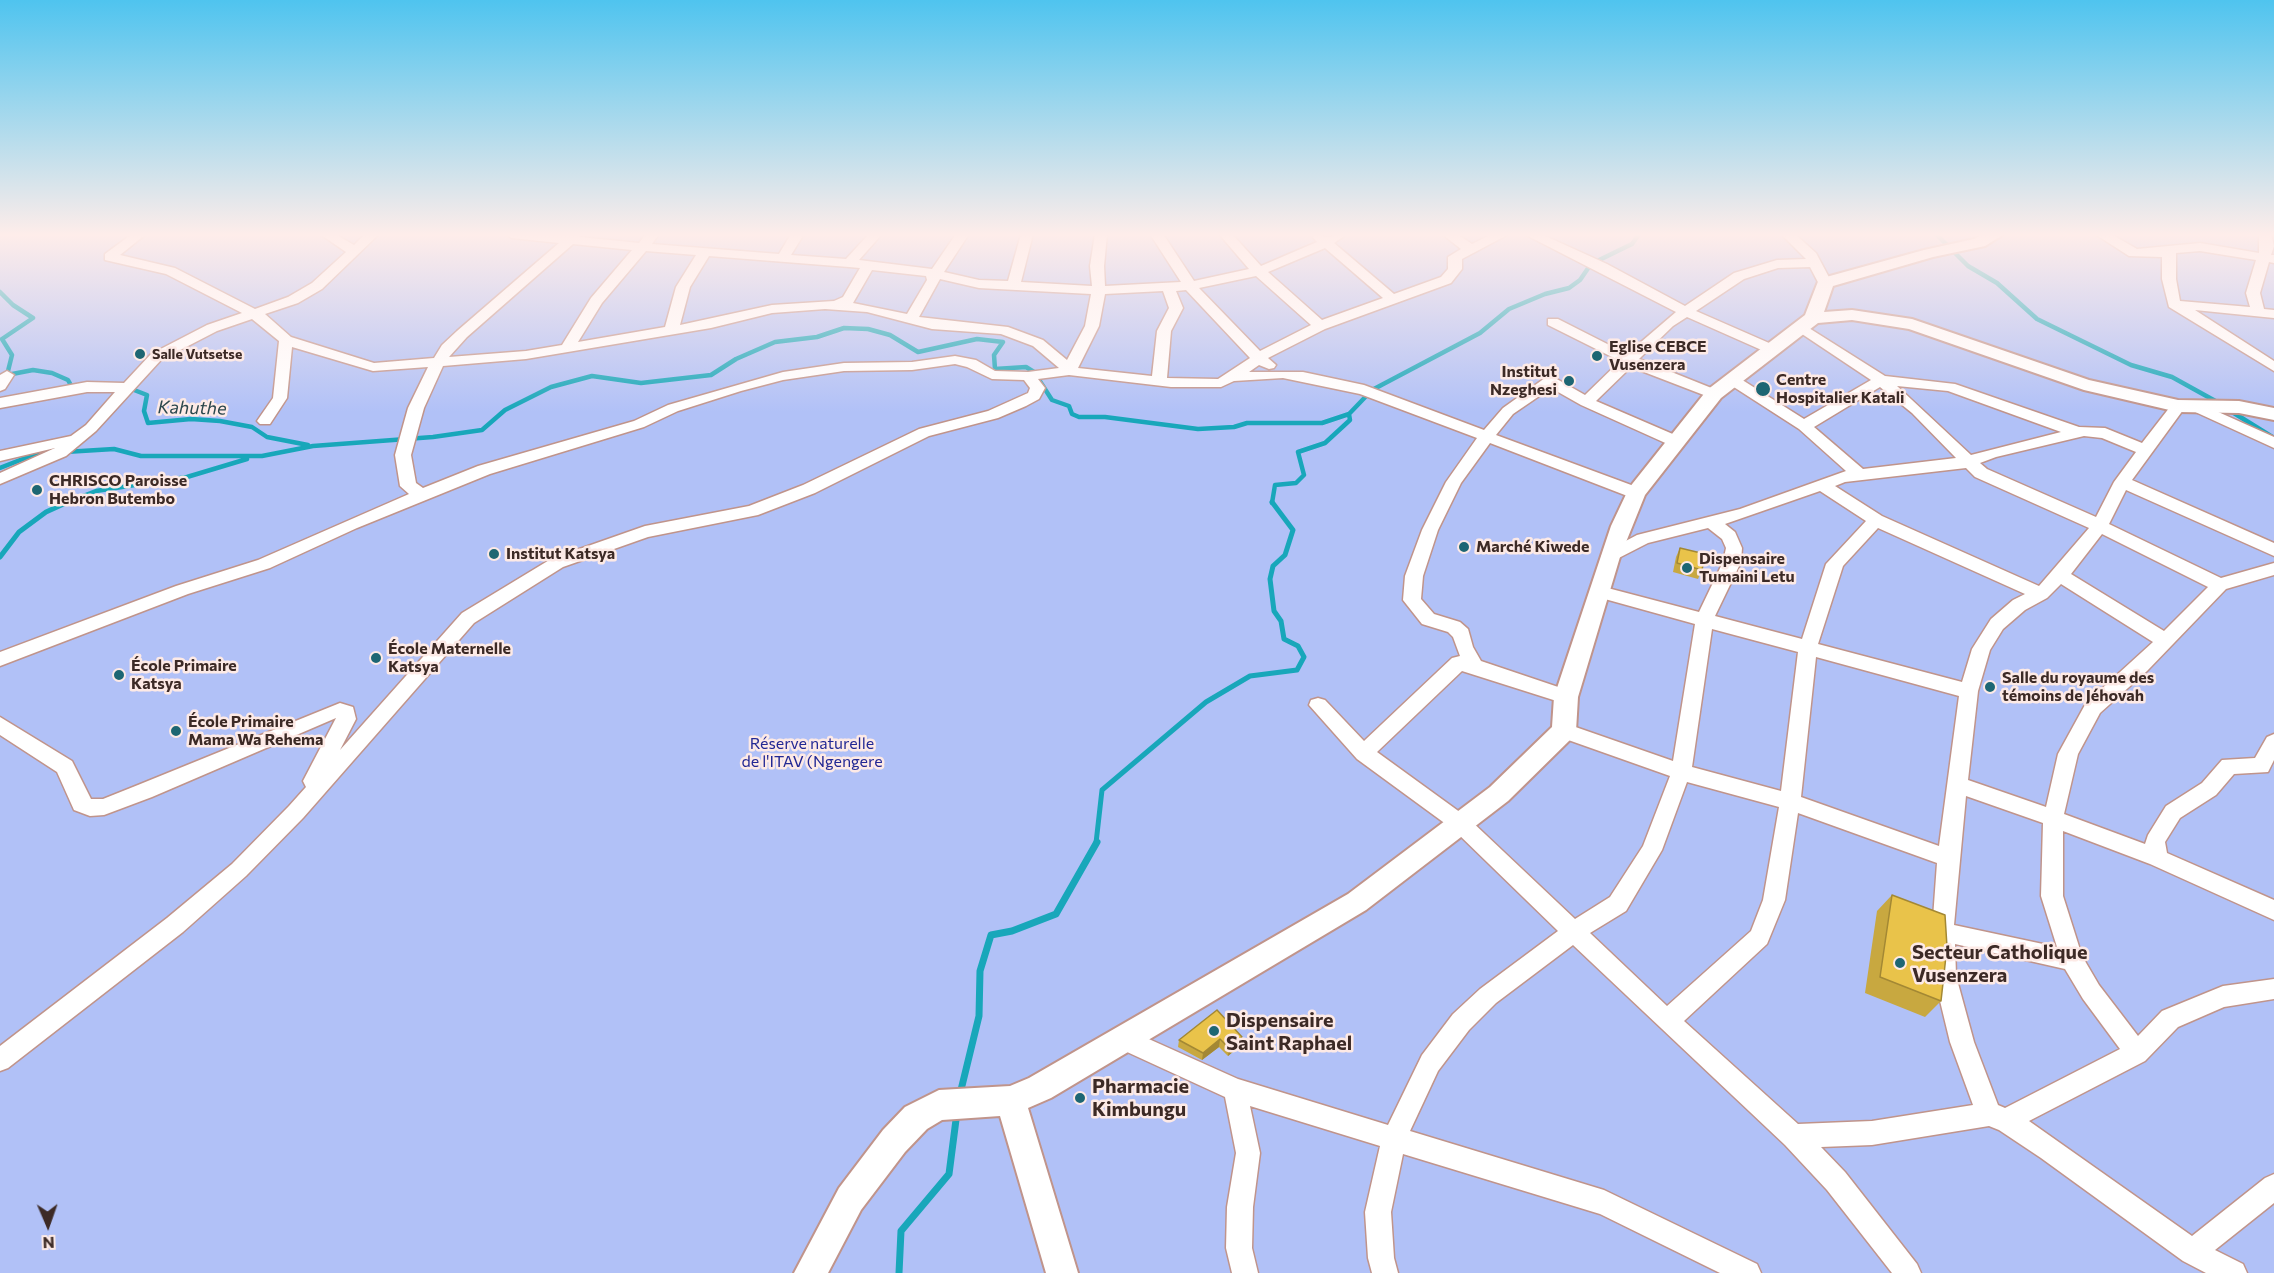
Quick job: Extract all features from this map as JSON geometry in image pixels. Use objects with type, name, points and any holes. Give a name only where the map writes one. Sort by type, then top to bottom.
[{"type":"street","points":[[219,293],[270,324],[286,340],[374,367],[436,364],[567,348],[672,328],[711,324],[772,309],[835,306],[867,308],[932,325],[984,327],[1020,335],[1038,343],[1059,358],[1069,371]]},
{"type":"street","points":[[0,479],[38,462],[71,443],[91,428],[156,357],[171,348],[251,313],[293,300],[304,293]]},
{"type":"street","points":[[422,495],[408,486],[403,455],[416,408],[436,364],[447,348],[508,293]]},
{"type":"street","points":[[567,348],[602,293]]},
{"type":"street","points":[[672,328],[681,293]]},
{"type":"street","points":[[835,306],[848,300],[852,293]]},
{"type":"street","points":[[911,320],[927,293]]},
{"type":"street","points":[[1069,371],[1092,326],[1098,293]]},
{"type":"street","points":[[1159,381],[1164,331],[1176,308],[1170,293]]},
{"type":"street","points":[[1197,293],[1258,358],[1283,374]]},
{"type":"street","points":[[1284,293],[1320,326]]},
{"type":"street","points":[[1385,293],[1393,300]]},
{"type":"street","points":[[0,659],[182,590],[264,564],[351,524],[484,470],[639,424],[682,405],[793,374],[844,367],[912,366],[955,360],[971,363],[992,375],[1069,371],[1159,381],[1221,382],[1258,358],[1320,326],[1410,293]]},
{"type":"street","points":[[1652,293],[1685,311],[1771,349]]},
{"type":"street","points":[[1586,402],[1668,323],[1712,293]]},
{"type":"street","points":[[810,1273],[850,1199],[894,1141],[916,1118],[954,1103],[1011,1101],[1040,1088],[1357,902],[1499,794],[1564,731],[1566,697],[1600,592],[1608,557],[1636,493],[1714,394],[1807,323],[1824,293]]},
{"type":"street","points":[[2172,293],[2174,303],[2274,367]]},
{"type":"street","points":[[2253,293],[2258,312]]},
{"type":"street","points":[[2174,303],[2274,314]]},
{"type":"street","points":[[1807,323],[1852,315],[1912,324],[2084,384],[2178,406],[2239,407],[2274,414]]},
{"type":"street","points":[[1552,322],[1630,361],[1714,394]]},
{"type":"street","points":[[1807,323],[1917,410],[1981,473],[2055,504],[2220,585]]},
{"type":"street","points":[[265,421],[280,398],[286,340]]},
{"type":"street","points":[[0,1060],[175,925],[239,870],[296,812],[468,618],[558,563],[645,532],[700,523],[768,505],[809,489],[851,466],[924,432],[993,415],[1034,396],[1038,388],[1033,374]]},
{"type":"street","points":[[1232,377],[1283,374],[1370,392],[1636,493]]},
{"type":"street","points":[[1731,379],[1804,426],[1857,473]]},
{"type":"street","points":[[1804,426],[1881,380],[1950,387],[2077,432]]},
{"type":"street","points":[[1475,666],[1464,647],[1462,634],[1454,627],[1428,619],[1412,600],[1414,576],[1430,530],[1454,482],[1508,411],[1550,381],[1586,402],[1677,442]]},
{"type":"street","points":[[0,403],[87,387],[128,388]]},
{"type":"street","points":[[2178,406],[2122,482],[2099,527],[2060,576],[2040,594],[2019,605],[1997,624],[1981,649],[1970,691],[1956,784],[1943,932],[1945,976],[1962,1041],[1997,1117],[2050,1149],[2192,1252],[2234,1273]]},
{"type":"street","points":[[2205,407],[2274,443]]},
{"type":"street","points":[[1608,557],[1643,539],[1744,513],[1820,484],[1857,473],[1969,462],[1991,453],[2077,432],[2104,433],[2146,451]]},
{"type":"street","points":[[0,456],[71,443]]},
{"type":"street","points":[[2122,482],[2274,550]]},
{"type":"street","points":[[1820,484],[1876,520],[2040,594]]},
{"type":"street","points":[[1667,1021],[1713,982],[1759,937],[1774,900],[1790,802],[1808,648],[1835,564],[1876,520]]},
{"type":"street","points":[[1385,1273],[1381,1258],[1378,1212],[1394,1139],[1430,1063],[1461,1022],[1488,996],[1575,931],[1617,904],[1652,850],[1681,772],[1705,619],[1723,584],[1734,548],[1729,536],[1712,522]]},
{"type":"street","points":[[2137,1053],[2091,992],[2072,960],[2052,896],[2053,818],[2068,754],[2093,708],[2142,666],[2220,585],[2274,569]]},
{"type":"street","points":[[2060,576],[2165,641]]},
{"type":"street","points":[[1600,592],[1970,691]]},
{"type":"street","points":[[1364,753],[1458,663],[1475,666],[1566,697]]},
{"type":"street","points":[[1318,705],[1364,753],[1461,824],[1667,1021],[1794,1136],[1836,1181],[1908,1273]]},
{"type":"street","points":[[0,725],[65,767],[81,804],[90,808],[104,807],[145,791],[330,713],[340,710],[346,712],[346,719],[296,812]]},
{"type":"street","points":[[1564,731],[1681,772],[1790,802],[1948,858]]},
{"type":"street","points":[[2157,858],[2155,841],[2173,812],[2209,789],[2229,766],[2267,770],[2274,742]]},
{"type":"street","points":[[1956,784],[2157,858],[2274,910]]},
{"type":"street","points":[[1943,932],[2072,960]]},
{"type":"street","points":[[1794,1136],[1872,1133],[1997,1117],[2137,1053],[2170,1019],[2223,998],[2274,989]]},
{"type":"street","points":[[1122,1038],[1235,1090],[1604,1203],[1748,1273]]},
{"type":"street","points":[[1235,1090],[1248,1153],[1240,1207],[1239,1248],[1245,1273]]},
{"type":"street","points":[[1011,1101],[1062,1273]]},
{"type":"street","points":[[2192,1252],[2274,1187]]},
{"type":"green space","name":"Réserve naturelle de l'ITAV (Ngengere","points":[[0,293],[2274,293],[2274,1273],[0,1273]]},
{"type":"building","points":[[1680,548],[1705,554],[1702,570],[1677,563]]},
{"type":"building","points":[[1892,895],[1945,915],[1947,947],[1941,1001],[1880,977]]},
{"type":"building","name":"Dispensaire Saint Raphael","points":[[1217,1010],[1242,1037],[1229,1048],[1220,1039],[1203,1053],[1179,1040]]},
{"type":"waterway","name":"Kahuthe","points":[[1,293],[13,305],[33,318],[2,339],[12,355],[7,375],[33,370],[52,373],[68,380],[73,389]]},
{"type":"waterway","points":[[1349,414],[1372,390],[1480,333],[1509,309],[1547,293]]},
{"type":"waterway","points":[[2009,293],[2037,319],[2131,365],[2172,377],[2219,403]]},
{"type":"waterway","points":[[65,452],[114,449],[141,456],[262,456],[313,446],[433,437],[482,430],[505,410],[551,387],[592,376],[641,383],[711,375],[736,359],[775,342],[817,337],[844,328],[868,329],[890,335],[918,352],[977,339],[1003,342],[994,355],[995,369],[1026,367],[1034,372],[1052,400],[1069,406],[1072,414],[1079,417],[1105,417],[1198,429],[1234,427],[1247,423],[1322,423],[1349,414]]},
{"type":"waterway","name":"Kahuthe","points":[[129,388],[147,395],[144,411],[148,423],[191,419],[220,421],[252,427],[267,437],[308,445]]},
{"type":"waterway","points":[[2229,410],[2274,438]]},
{"type":"waterway","points":[[1272,502],[1275,485],[1296,483],[1304,475],[1298,452],[1325,443],[1350,420],[1349,414]]},
{"type":"waterway","points":[[0,468],[33,455],[53,451]]},
{"type":"waterway","points":[[65,503],[96,491],[187,477],[247,459]]},
{"type":"waterway","points":[[0,557],[19,532],[46,512],[68,502]]},
{"type":"waterway","points":[[1096,843],[1102,790],[1206,702],[1250,676],[1297,670],[1304,657],[1298,646],[1284,639],[1281,621],[1274,611],[1270,579],[1273,566],[1285,555],[1293,530],[1272,502]]},
{"type":"waterway","points":[[960,1094],[979,1016],[980,971],[991,935],[1012,931],[1056,914],[1097,842]]},
{"type":"waterway","points":[[899,1273],[901,1231],[949,1174],[957,1112]]},
{"type":"place","name":"Salle Vutsetse","points":[[140,354]]},
{"type":"place","name":"Eglise CEBCE Vusenzera","points":[[1597,356]]},
{"type":"place","name":"Institut Nzeghesi","points":[[1569,381]]},
{"type":"place","name":"Centre Hospitalier Katali","points":[[1763,389]]},
{"type":"place","name":"CHRISCO Paroisse Hebron Butembo","points":[[37,490]]},
{"type":"place","name":"Marché Kiwede","points":[[1464,547]]},
{"type":"place","name":"Institut Katsya","points":[[494,554]]},
{"type":"place","name":"Dispensaire Tumaini Letu","points":[[1687,568]]},
{"type":"place","name":"École Maternelle Katsya","points":[[376,658]]},
{"type":"place","name":"École Primaire Katsya","points":[[119,675]]},
{"type":"place","name":"Salle du royaume des témoins de Jéhovah","points":[[1990,687]]},
{"type":"place","name":"École Primaire Mama Wa Rehema","points":[[176,731]]},
{"type":"place","name":"Secteur Catholique Vusenzera","points":[[1900,963]]},
{"type":"place","name":"Dispensaire Saint Raphael","points":[[1214,1031]]},
{"type":"place","name":"Pharmacie Kimbungu","points":[[1080,1098]]}]
